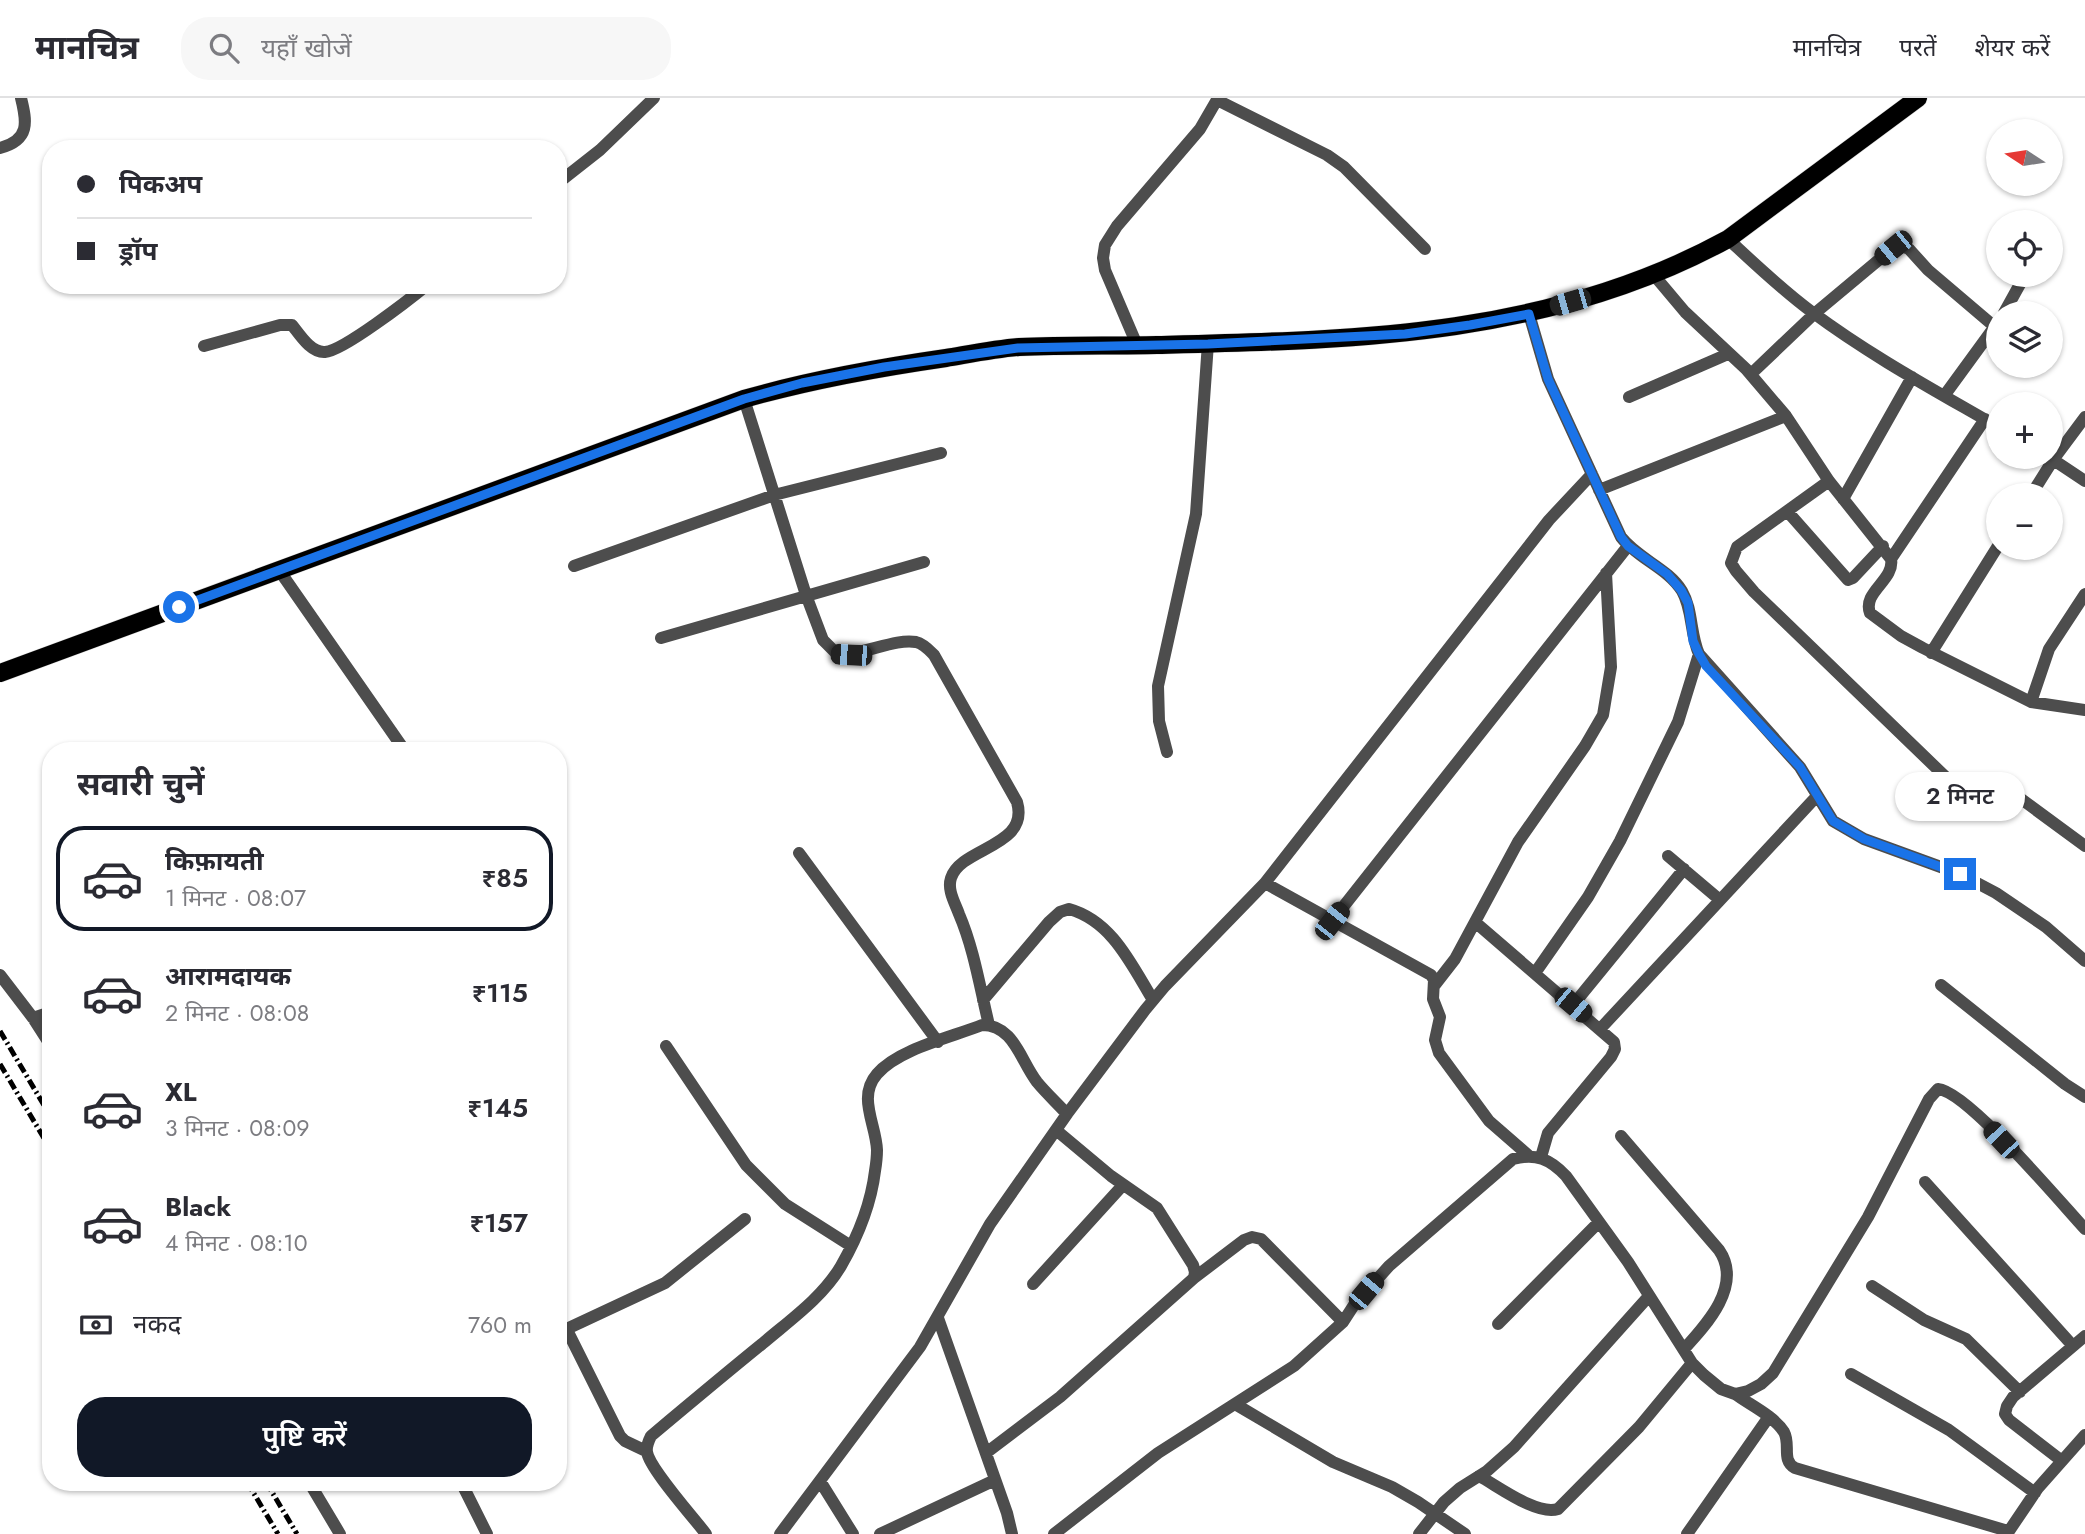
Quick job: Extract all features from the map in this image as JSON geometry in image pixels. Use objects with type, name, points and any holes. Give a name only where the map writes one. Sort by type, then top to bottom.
[{"type":"main road","points":[[0,673],[744,399],[802,383],[884,367],[1018,348],[1208,344],[1405,334],[1529,314],[1591,296],[1694,257],[1728,239],[1918,98]]},
{"type":"street","points":[[0,148],[21,136],[26,126],[21,98]]},
{"type":"street","points":[[567,176],[600,150],[654,98]]},
{"type":"street","points":[[1138,345],[1105,270],[1102,258],[1105,245],[1118,226],[1185,149],[1217,99],[1327,155],[1344,167],[1425,249]]},
{"type":"street","points":[[1728,239],[1783,290],[1814,314],[1912,377],[1985,419],[1891,559]]},
{"type":"street","points":[[1751,374],[1814,314],[1893,248],[1900,246],[1909,249],[1935,276],[1986,316]]},
{"type":"street","points":[[1653,274],[1685,313],[1751,374],[1786,416],[1829,481],[1891,559],[1890,572],[1869,600],[1867,607],[1870,613],[1901,636],[1931,653],[2031,702],[2085,710]]},
{"type":"street","points":[[204,345],[280,324],[292,325],[315,349],[326,352],[355,337],[415,294]]},
{"type":"street","points":[[1529,314],[1548,379],[1621,537],[1628,546],[1667,574],[1681,590],[1688,603],[1693,641],[1706,666],[1800,767],[1833,821],[1846,830],[1960,874],[1984,887],[2038,921],[2085,961]]},
{"type":"street","points":[[1944,396],[1986,340]]},
{"type":"street","points":[[1167,752],[1159,721],[1158,686],[1196,514],[1208,344]]},
{"type":"street","points":[[1629,397],[1728,354]]},
{"type":"street","points":[[1843,499],[1912,377]]},
{"type":"street","points":[[744,399],[822,640],[837,654],[851,655],[904,643],[916,642],[926,647],[934,655],[1017,802],[1020,812],[1018,824],[1012,831],[962,865],[952,875],[950,885],[965,929],[989,1025]]},
{"type":"street","points":[[1599,490],[1786,416]]},
{"type":"street","points":[[2063,444],[2085,417]]},
{"type":"street","points":[[573,566],[774,495],[941,453]]},
{"type":"street","points":[[2063,466],[2085,481]]},
{"type":"street","points":[[780,1534],[920,1347],[990,1224],[1067,1114],[1153,1000],[1265,883],[1549,520],[1592,474]]},
{"type":"street","points":[[1829,481],[1737,547],[1731,563],[1754,592],[1985,815]]},
{"type":"street","points":[[1787,510],[1848,580],[1883,547]]},
{"type":"street","points":[[1332,921],[1628,546]]},
{"type":"street","points":[[1931,653],[1989,560]]},
{"type":"street","points":[[661,638],[924,562]]},
{"type":"street","points":[[279,570],[399,742]]},
{"type":"street","points":[[1434,986],[1447,971],[1518,842],[1585,746],[1603,715],[1611,681],[1606,573]]},
{"type":"street","points":[[2031,702],[2049,649],[2085,594]]},
{"type":"street","points":[[1535,973],[1588,897],[1615,850],[1678,722],[1699,654]]},
{"type":"street","points":[[2009,790],[2085,846]]},
{"type":"street","points":[[1601,1028],[1817,796]]},
{"type":"street","points":[[799,853],[939,1042]]},
{"type":"street","points":[[1668,856],[1720,900]]},
{"type":"street","points":[[1573,1005],[1684,869]]},
{"type":"street","points":[[1265,883],[1432,975],[1433,999],[1440,1017],[1435,1040],[1439,1053],[1489,1121],[1534,1156],[1555,1164],[1566,1176],[1692,1363],[1721,1389],[1735,1394],[1779,1426],[1785,1434],[1787,1459],[1795,1468],[2008,1533],[2035,1493],[2083,1439]]},
{"type":"street","points":[[983,1000],[1049,922],[1060,912],[1069,909],[1093,919],[1115,940],[1153,1000]]},
{"type":"street","points":[[1475,922],[1601,1028],[1614,1042],[1615,1049],[1611,1057],[1548,1133],[1534,1156]]},
{"type":"street","points":[[0,975],[42,1032]]},
{"type":"street","points":[[1941,985],[2085,1097]]},
{"type":"street","points":[[33,1018],[42,1015]]},
{"type":"street","points":[[646,1451],[652,1436],[808,1306],[832,1278],[851,1247],[862,1221],[875,1172],[877,1149],[867,1109],[870,1085],[887,1064],[982,1025],[989,1025],[1006,1033],[1014,1042],[1036,1080],[1067,1114]]},
{"type":"street","points":[[666,1046],[746,1165],[785,1204],[851,1247]]},
{"type":"street","points":[[1735,1394],[1761,1384],[1773,1373],[1868,1217],[1930,1099],[1938,1089],[1950,1093],[1979,1117],[2085,1229]]},
{"type":"street","points":[[1056,1130],[1157,1208],[1193,1265],[1194,1278]]},
{"type":"street","points":[[1621,1136],[1719,1250],[1728,1266],[1728,1274],[1713,1316],[1684,1349]]},
{"type":"street","points":[[1054,1534],[1158,1453],[1294,1366],[1343,1322],[1354,1305],[1389,1266],[1513,1159],[1534,1156]]},
{"type":"street","points":[[1925,1182],[2073,1346]]},
{"type":"street","points":[[1034,1284],[1124,1185]]},
{"type":"street","points":[[567,1330],[665,1283],[745,1219]]},
{"type":"street","points":[[1498,1324],[1599,1222]]},
{"type":"street","points":[[986,1453],[1053,1404],[1194,1278],[1244,1240],[1252,1237],[1261,1239],[1343,1322]]},
{"type":"street","points":[[1872,1286],[1924,1320],[1966,1339],[2020,1392]]},
{"type":"street","points":[[1419,1534],[1434,1513],[1460,1488],[1514,1447],[1649,1296]]},
{"type":"street","points":[[938,1318],[1012,1534]]},
{"type":"street","points":[[2062,1461],[2005,1414],[2007,1406],[2020,1392],[2085,1336]]},
{"type":"street","points":[[567,1339],[620,1436],[646,1451],[654,1466],[706,1534]]},
{"type":"street","points":[[1479,1476],[1535,1507],[1544,1510],[1558,1508],[1639,1427],[1692,1363]]},
{"type":"street","points":[[1851,1374],[1949,1430],[2035,1493]]},
{"type":"street","points":[[1235,1404],[1310,1450],[1392,1487],[1465,1534]]},
{"type":"street","points":[[1687,1534],[1768,1418]]},
{"type":"street","points":[[880,1534],[995,1480]]},
{"type":"street","points":[[820,1481],[853,1534]]},
{"type":"street","points":[[314,1491],[340,1534]]},
{"type":"street","points":[[465,1491],[486,1534]]},
{"type":"railway","points":[[0,1031],[42,1102]]},
{"type":"railway","points":[[0,1064],[42,1135]]},
{"type":"railway","points":[[252,1491],[278,1534]]},
{"type":"railway","points":[[271,1491],[297,1534]]},
{"type":"route","points":[[179,607],[744,399],[802,383],[884,367],[1018,348],[1208,344],[1405,334],[1529,314],[1548,379],[1621,537],[1628,546],[1667,574],[1681,590],[1688,603],[1693,641],[1706,666],[1800,767],[1833,821],[1864,839],[1960,874]]}]
